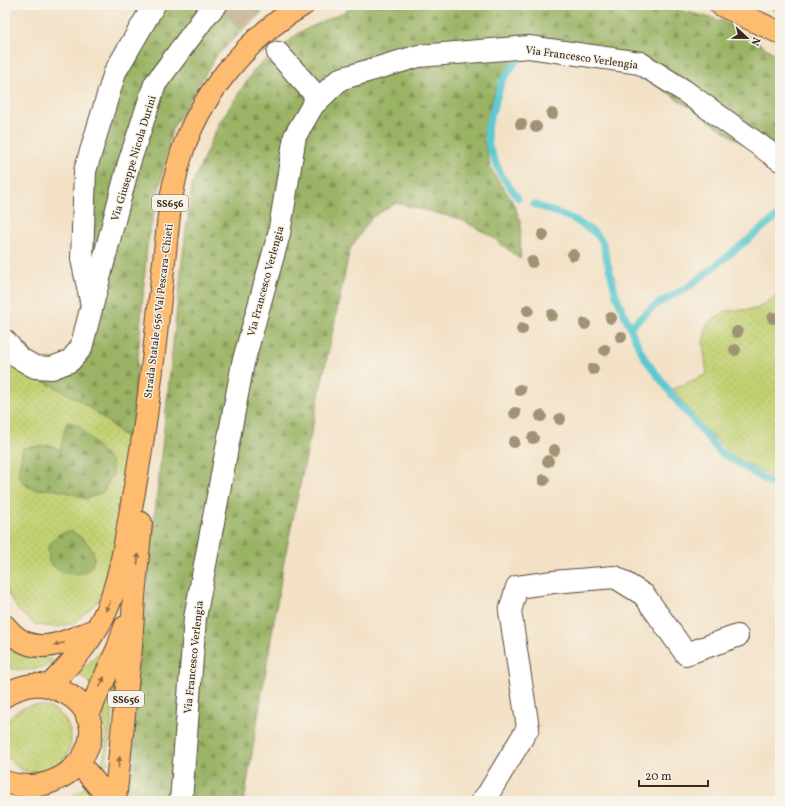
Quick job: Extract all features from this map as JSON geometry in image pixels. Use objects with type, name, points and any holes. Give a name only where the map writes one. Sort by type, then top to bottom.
[{"type":"main road","name":"Strada Statale 656 Val Pescara-Chieti","points":[[142,448],[171,198],[180,158],[194,124],[212,92],[237,60],[269,28],[302,5]]},
{"type":"main road","points":[[721,5],[780,33]]},
{"type":"main road","name":"SS656","points":[[115,801],[131,648],[134,597],[142,520],[142,448]]},
{"type":"main road","name":"SS656","points":[[48,686],[78,655],[95,630],[106,609],[116,581],[142,448]]},
{"type":"main road","name":"SS656","points":[[87,718],[118,648],[134,597]]},
{"type":"main road","points":[[5,626],[21,640],[32,645],[45,647],[56,646],[95,630]]},
{"type":"main road","points":[[5,782],[14,788],[26,792],[40,793],[48,796],[75,778],[83,768],[89,756],[91,743],[91,730],[81,706],[72,697],[61,690],[36,684],[7,691]]},
{"type":"main road","points":[[83,768],[111,801]]},
{"type":"street","name":"Via Giuseppe Nicola Durini","points":[[92,306],[82,258],[85,171],[115,72],[154,5]]},
{"type":"street","name":"Via Giuseppe Nicola Durini","points":[[5,341],[19,358],[35,367],[52,368],[70,361],[81,348],[129,163],[155,84],[207,14],[216,5]]},
{"type":"street","name":"Via Francesco Verlengia","points":[[181,801],[195,618],[243,363],[279,234],[295,136],[313,104],[340,80],[419,56],[530,47],[640,63],[683,90],[780,160]]},
{"type":"street","points":[[278,53],[319,100]]},
{"type":"street","points":[[482,801],[488,794],[528,728],[510,610],[518,587],[553,582],[615,577],[644,595],[686,654],[737,636]]},
{"type":"green space","points":[[164,5],[269,5],[217,55],[172,129],[147,246],[131,442],[86,405],[50,384],[35,378],[80,361],[88,182],[115,87]]},
{"type":"green space","points":[[359,5],[659,5],[723,21],[780,57],[780,169],[642,75],[604,64],[518,57],[496,87],[483,137],[491,169],[512,201],[521,221],[520,259],[491,236],[460,219],[396,203],[372,217],[350,249],[284,561],[244,801],[124,801],[181,270],[192,185],[219,123],[255,69],[300,32]]},
{"type":"green space","points":[[767,5],[780,5],[780,15]]},
{"type":"green space","points":[[780,294],[780,482],[730,454],[695,419],[673,389],[707,374],[703,343],[707,324],[726,311],[756,309]]},
{"type":"green space","points":[[5,361],[35,378],[62,389],[86,403],[131,442],[119,530],[109,575],[98,601],[75,623],[56,627],[36,625],[19,611],[8,594],[5,583]]},
{"type":"green space","points":[[67,422],[78,425],[111,461],[113,474],[103,492],[86,499],[64,491],[31,488],[23,482],[18,475],[23,448],[50,445],[60,450]]},
{"type":"green space","points":[[71,531],[81,537],[90,546],[94,556],[90,568],[76,575],[59,571],[49,562],[48,546],[59,534]]},
{"type":"green space","points":[[5,642],[26,654],[53,660],[53,664],[28,670],[10,668],[5,665]]},
{"type":"green space","points":[[111,642],[91,684],[77,673]]},
{"type":"green space","points":[[116,676],[103,801],[65,801],[87,786],[100,769],[106,748],[103,701]]},
{"type":"green space","points":[[37,705],[50,708],[61,715],[68,726],[71,739],[68,752],[61,763],[50,770],[37,773],[24,770],[13,763],[6,752],[3,739],[6,726],[13,715],[24,708]]},
{"type":"waterway","points":[[518,198],[501,175],[489,147],[487,129],[502,81],[521,55]]},
{"type":"waterway","points":[[533,204],[573,219],[594,232],[602,241],[616,295],[645,359],[676,400],[720,452],[780,489]]},
{"type":"waterway","points":[[630,327],[654,306],[691,285],[780,214]]},
{"type":"tunnel","points":[[234,5],[278,53]]}]
